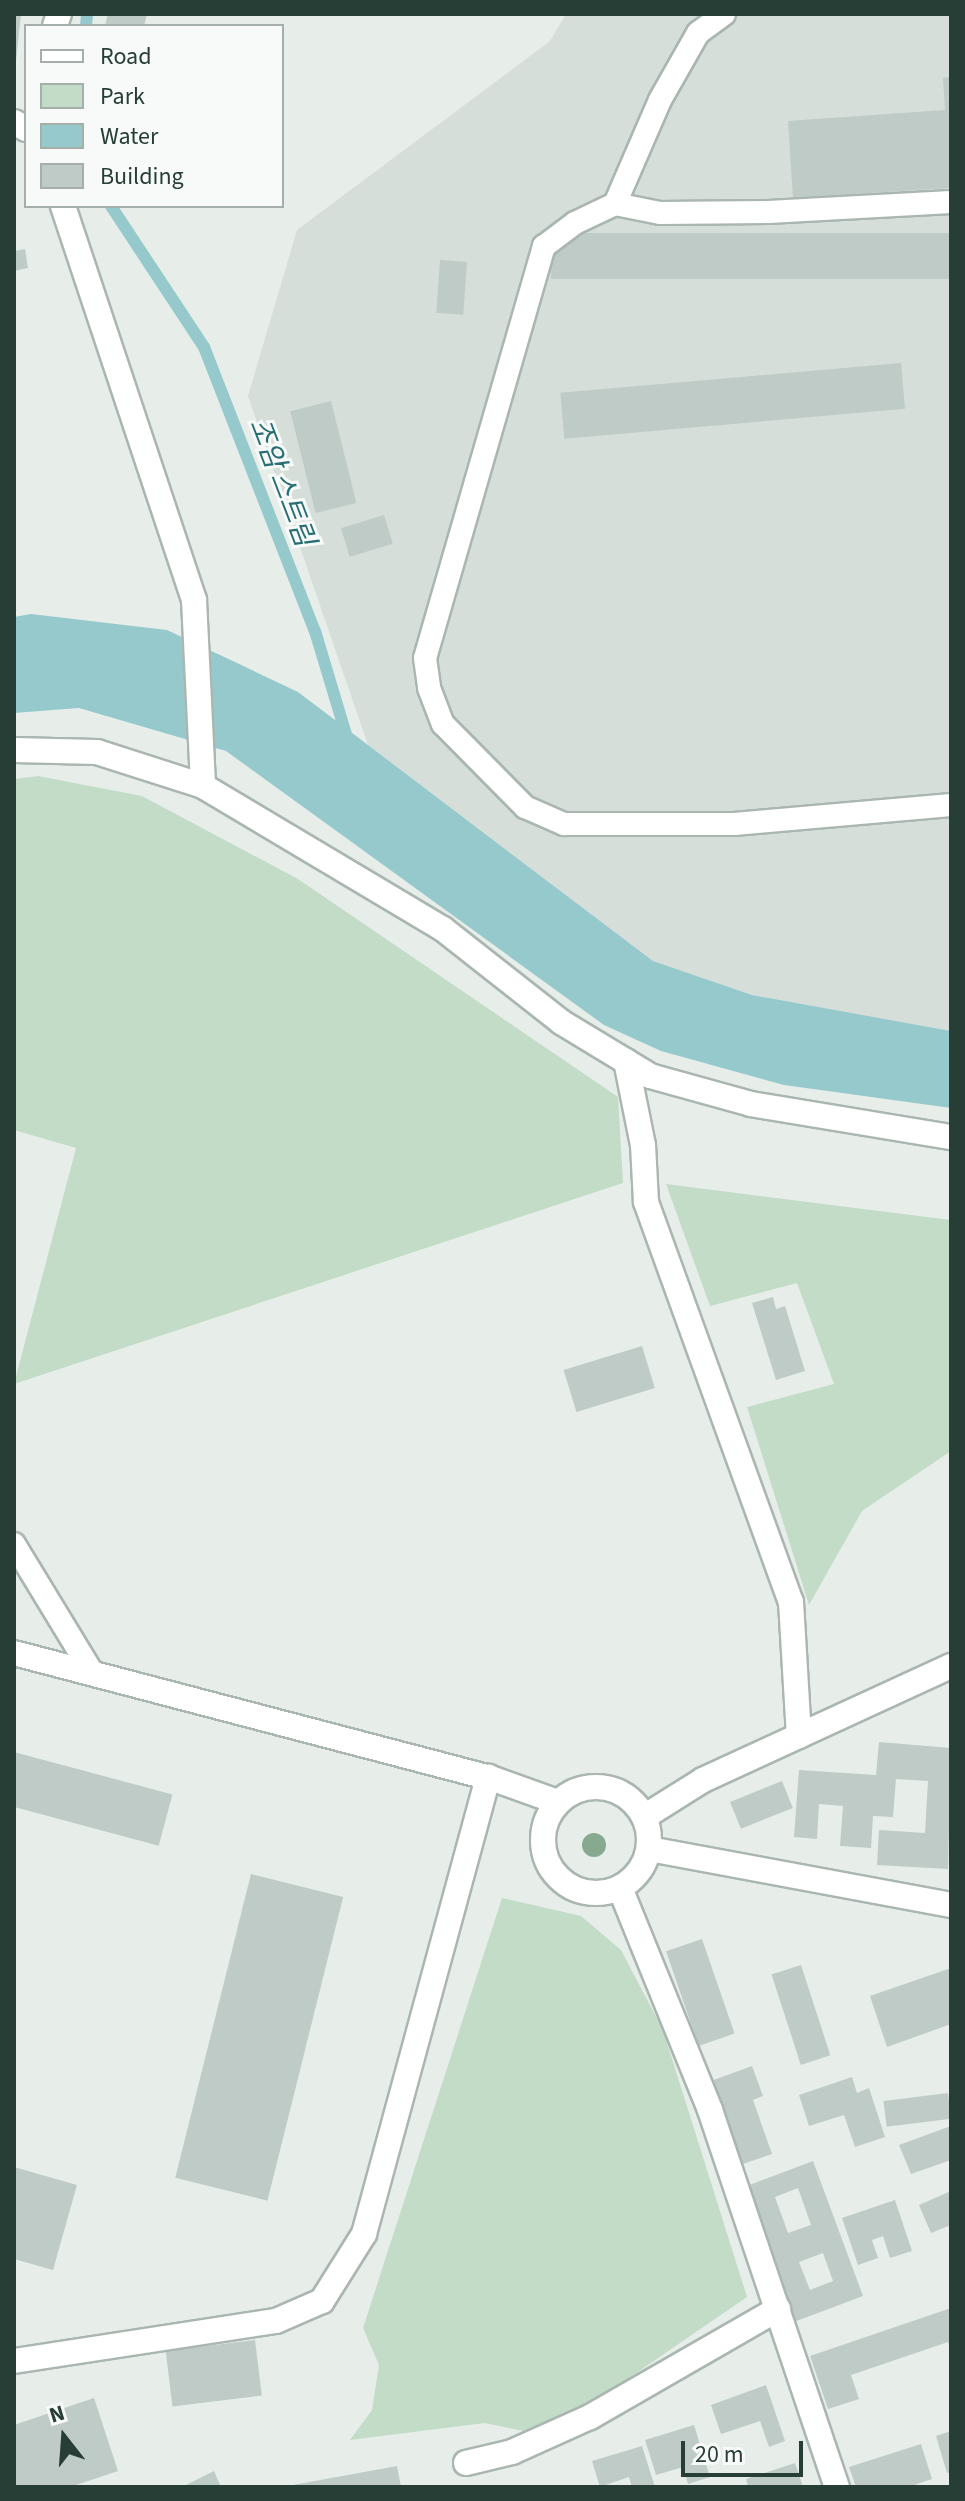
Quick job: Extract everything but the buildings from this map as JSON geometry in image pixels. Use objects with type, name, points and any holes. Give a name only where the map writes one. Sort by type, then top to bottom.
[{"type":"street","points":[[64,208],[162,496],[198,631],[203,786]]},
{"type":"street","points":[[14,750],[97,752],[203,786],[443,929],[561,1022],[650,1076],[751,1104],[951,1137]]},
{"type":"street","points":[[626,1061],[643,1145],[646,1202],[791,1602],[799,1736]]},
{"type":"street","points":[[14,1653],[488,1777],[558,1802]]},
{"type":"street","points":[[644,1817],[703,1780],[951,1666]]},
{"type":"street","points":[[14,2361],[276,2321],[322,2301],[364,2234],[488,1777]]},
{"type":"street","points":[[605,1788],[628,1798],[644,1817],[649,1849],[635,1877],[620,1888],[587,1893],[571,1888],[548,1865],[543,1832],[558,1802],[580,1790],[605,1788]]},
{"type":"street","points":[[649,1849],[951,1905]]},
{"type":"street","points":[[620,1888],[710,2110],[837,2487]]},
{"type":"street","points":[[466,2463],[512,2452],[590,2417],[778,2309]]},
{"type":"lane","points":[[615,204],[660,100],[698,33],[724,14]]},
{"type":"lane","points":[[951,202],[752,213],[660,213],[615,204],[575,223],[544,246],[425,658],[429,688],[443,724],[525,807],[564,824],[734,824],[951,805]]},
{"type":"lane","points":[[14,1544],[93,1674]]},
{"type":"shaded area","points":[[566,14],[951,14],[951,1031],[752,995],[653,961],[368,745],[248,396],[297,230],[550,41]]},
{"type":"green space","points":[[38,776],[142,796],[298,879],[618,1097],[623,1183],[14,1384],[76,1148],[14,1130],[14,779]]},
{"type":"green space","points":[[666,1184],[951,1220],[951,1451],[862,1511],[809,1605],[747,1407],[834,1384],[797,1283],[710,1306]]},
{"type":"green space","points":[[502,1898],[581,1916],[621,1950],[663,2030],[747,2297],[594,2402],[523,2431],[485,2423],[350,2440],[372,2410],[379,2365],[363,2328]]},
{"type":"water","points":[[31,614],[167,630],[298,692],[653,961],[752,995],[951,1031],[951,1108],[784,1085],[661,1051],[604,1025],[226,751],[79,708],[14,713],[14,617]]},
{"type":"waterway","name":"조암 스트림","points":[[86,24],[87,14]]},
{"type":"waterway","name":"조암 스트림","points":[[112,208],[204,347],[315,631],[348,741]]}]
